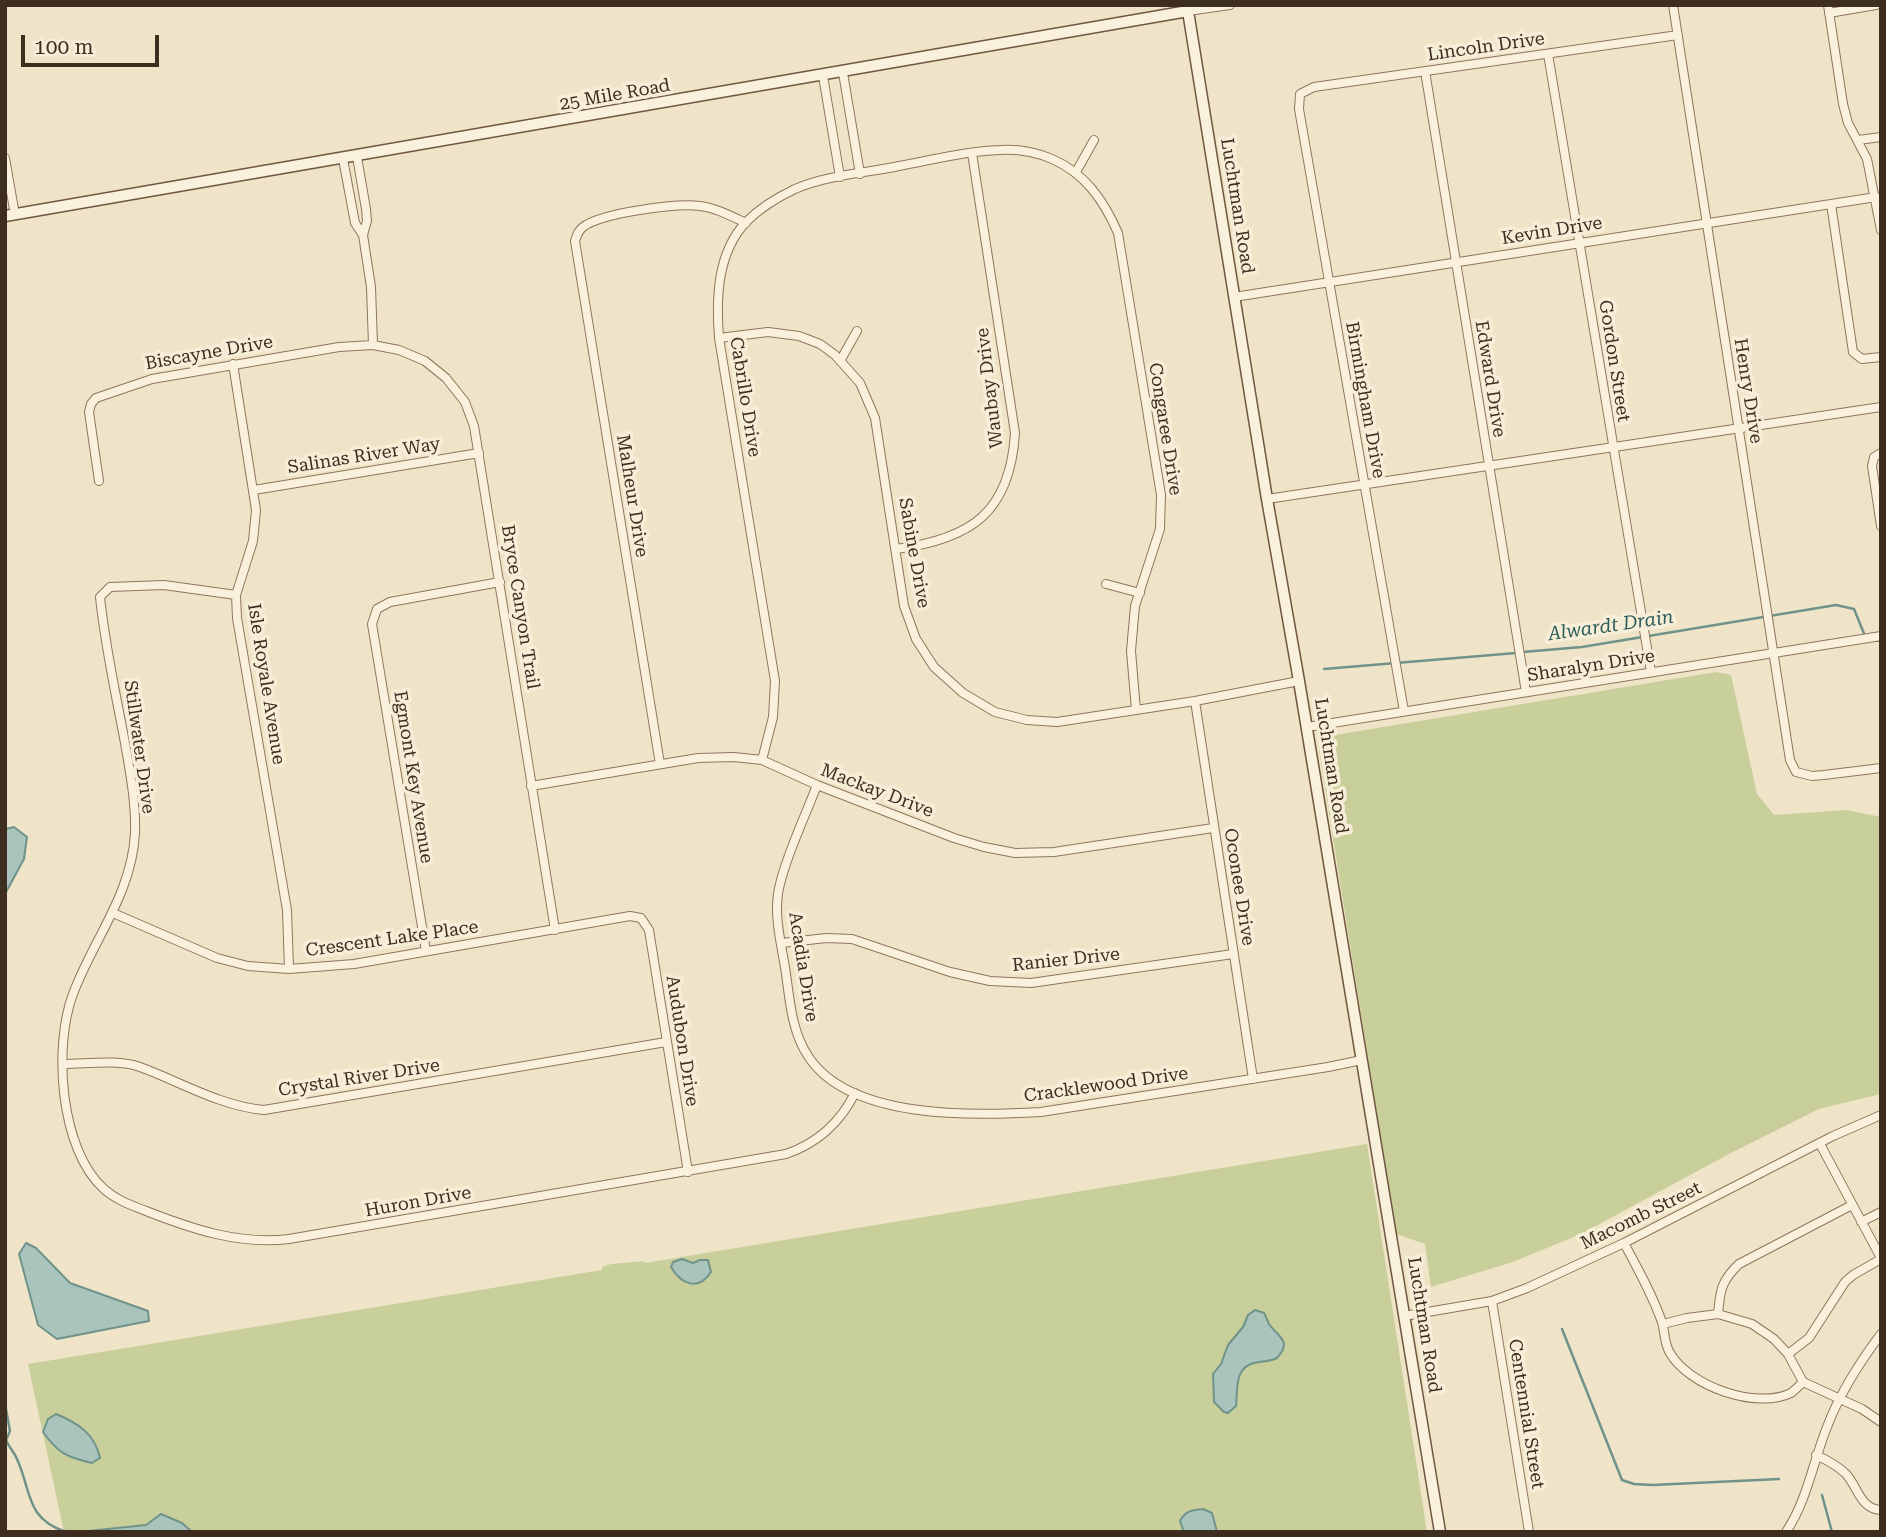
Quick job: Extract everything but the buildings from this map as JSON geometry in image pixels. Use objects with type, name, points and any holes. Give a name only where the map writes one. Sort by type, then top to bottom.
[{"type":"street","name":"25 Mile Road","points":[[10,216],[844,73],[1188,8],[1230,5]]},
{"type":"street","name":"Henry Drive","points":[[1673,5],[1790,760],[1792,767],[1803,775],[1881,768]]},
{"type":"street","points":[[1876,5],[1828,9],[1843,104],[1848,123],[1867,159],[1881,230]]},
{"type":"street","name":"Luchtman Road","points":[[1188,8],[1267,499],[1440,1532]]},
{"type":"street","name":"Lincoln Drive","points":[[1300,94],[1314,87],[1678,35]]},
{"type":"street","name":"Gordon Street","points":[[1548,54],[1651,672]]},
{"type":"street","name":"Edward Drive","points":[[1425,71],[1526,692]]},
{"type":"street","points":[[844,73],[860,174]]},
{"type":"street","points":[[823,76],[840,177]]},
{"type":"street","name":"Birmingham Drive","points":[[1300,94],[1299,109],[1404,711]]},
{"type":"street","points":[[1857,140],[1881,137]]},
{"type":"street","points":[[1072,170],[1094,141]]},
{"type":"street","name":"Cabrillo Drive","points":[[762,760],[773,717],[775,681],[719,338],[717,307],[720,280],[728,250],[746,223],[764,208],[796,189],[840,177],[972,153],[1015,150],[1051,158],[1072,170]]},
{"type":"street","name":"Waubay Drive","points":[[896,548],[930,544],[962,533],[985,515],[1002,491],[1013,463],[1015,433],[972,153]]},
{"type":"street","points":[[357,157],[366,209],[367,221],[363,235],[371,287],[373,345]]},
{"type":"street","points":[[5,158],[10,216]]},
{"type":"street","points":[[342,159],[355,223],[363,235]]},
{"type":"street","name":"Congaree Drive","points":[[1072,170],[1108,210],[1118,233],[1161,495],[1160,529],[1135,606],[1131,651],[1136,710]]},
{"type":"street","name":"Kevin Drive","points":[[1234,297],[1876,197]]},
{"type":"street","points":[[1831,204],[1853,352],[1861,359],[1881,357]]},
{"type":"street","name":"Malheur Drive","points":[[660,764],[575,241],[577,232],[585,225],[624,213],[686,205],[722,212],[746,223]]},
{"type":"street","points":[[840,361],[857,331]]},
{"type":"street","name":"Sabine Drive","points":[[719,338],[768,332],[799,336],[820,345],[840,361],[860,383],[875,418],[904,606],[916,639],[934,667],[963,693],[995,712],[1027,720],[1057,722],[1195,701],[1299,681]]},
{"type":"street","name":"Biscayne Drive","points":[[99,481],[89,412],[96,398],[152,379],[339,347],[373,345]]},
{"type":"street","name":"Bryce Canyon Trail","points":[[373,345],[399,350],[425,361],[446,378],[465,402],[474,426],[555,930]]},
{"type":"street","name":"Isle Royale Avenue","points":[[233,365],[254,490],[255,529],[236,595],[239,633],[287,909],[289,969]]},
{"type":"street","points":[[1267,499],[1881,407]]},
{"type":"street","name":"Salinas River Way","points":[[254,490],[479,453]]},
{"type":"street","points":[[1881,453],[1874,457],[1872,466],[1881,526]]},
{"type":"street","name":"Egmont Key Avenue","points":[[426,951],[372,624],[377,609],[398,599],[500,582]]},
{"type":"street","name":"Stillwater Drive","points":[[63,1064],[64,1034],[72,997],[126,881],[135,832],[132,784],[100,597],[104,590],[119,586],[164,584],[236,595]]},
{"type":"street","points":[[1107,584],[1140,593]]},
{"type":"street","name":"Sharalyn Drive","points":[[1307,727],[1881,636]]},
{"type":"street","name":"Oconee Drive","points":[[1195,701],[1253,1079]]},
{"type":"street","name":"Mackay Drive","points":[[531,786],[711,757],[762,760],[817,785],[954,838],[1015,853],[1054,852],[1213,828]]},
{"type":"street","name":"Acadia Drive","points":[[817,785],[780,884],[777,913],[795,1029],[808,1056],[827,1079],[855,1093]]},
{"type":"street","name":"Crescent Lake Place","points":[[113,912],[216,958],[248,967],[289,969],[354,964],[630,916],[641,918]]},
{"type":"street","name":"Audubon Drive","points":[[641,918],[649,930],[688,1172]]},
{"type":"street","name":"Ranier Drive","points":[[782,943],[826,938],[852,940],[990,982],[1031,983],[1233,954]]},
{"type":"street","name":"Crystal River Drive","points":[[63,1064],[138,1066],[215,1098],[247,1108],[264,1110],[666,1042]]},
{"type":"street","name":"Cracklewood Drive","points":[[855,1093],[915,1110],[996,1115],[1041,1112],[1362,1060]]},
{"type":"street","name":"Huron Drive","points":[[63,1064],[65,1102],[72,1137],[80,1156],[99,1184],[119,1201],[189,1227],[223,1236],[259,1241],[289,1239],[775,1157],[797,1151],[814,1142],[841,1118],[855,1093]]},
{"type":"street","name":"Macomb Street","points":[[1404,1316],[1492,1301],[1624,1243],[1881,1115]]},
{"type":"street","points":[[1788,1354],[1809,1338],[1845,1282],[1881,1259],[1820,1144]]},
{"type":"street","points":[[1718,1314],[1720,1290],[1739,1264],[1852,1205]]},
{"type":"street","points":[[1861,1222],[1881,1212]]},
{"type":"street","points":[[1624,1243],[1648,1287],[1663,1324],[1670,1354],[1702,1382],[1719,1390],[1760,1399],[1792,1392],[1803,1382]]},
{"type":"street","name":"Centennial Street","points":[[1492,1301],[1529,1532]]},
{"type":"street","points":[[1663,1324],[1718,1314],[1752,1324],[1774,1339],[1788,1354],[1803,1382],[1862,1409],[1881,1422]]},
{"type":"street","points":[[1786,1532],[1798,1514],[1816,1455],[1839,1399],[1879,1339]]},
{"type":"street","points":[[1816,1455],[1835,1464],[1845,1473],[1867,1506],[1881,1510]]},
{"type":"green space","points":[[1716,672],[1731,675],[1757,794],[1774,815],[1847,810],[1881,817],[1881,1094],[1819,1109],[1581,1234],[1513,1262],[1431,1287],[1425,1244],[1396,1234],[1319,750],[1335,735]]},
{"type":"green space","points":[[1367,1144],[1427,1532],[64,1532],[28,1364],[602,1270],[602,1267],[611,1264],[645,1263]]},
{"type":"water","points":[[14,827],[27,837],[24,859],[5,894],[5,829]]},
{"type":"water","points":[[26,1243],[36,1248],[70,1283],[148,1311],[149,1321],[57,1339],[38,1325],[19,1254]]},
{"type":"water","points":[[682,1259],[693,1263],[708,1260],[711,1272],[701,1282],[695,1284],[685,1281],[671,1267],[673,1262]]},
{"type":"water","points":[[1255,1310],[1264,1313],[1284,1347],[1277,1358],[1254,1363],[1243,1369],[1238,1380],[1236,1406],[1228,1413],[1224,1412],[1214,1402],[1213,1374],[1221,1364],[1228,1345],[1243,1327],[1248,1315]]},
{"type":"water","points":[[56,1414],[71,1421],[90,1436],[100,1458],[92,1463],[83,1461],[63,1453],[53,1445],[43,1432],[48,1419]]},
{"type":"water","points":[[1203,1509],[1212,1513],[1217,1532],[1184,1532],[1180,1521],[1184,1515]]},
{"type":"water","points":[[161,1514],[182,1523],[192,1532],[79,1532],[146,1525]]},
{"type":"waterway","name":"Alwardt Drain","points":[[1523,652],[1582,647],[1836,605],[1854,609],[1865,636]]},
{"type":"waterway","name":"Alwardt Drain","points":[[1873,640],[1881,641]]},
{"type":"waterway","name":"Alwardt Drain","points":[[1324,669],[1516,653]]},
{"type":"waterway","points":[[1562,1329],[1622,1480],[1653,1485],[1779,1479]]},
{"type":"waterway","points":[[5,1404],[10,1431],[6,1440],[22,1471],[32,1503],[43,1519],[66,1532]]},
{"type":"waterway","points":[[1822,1495],[1832,1532]]}]
